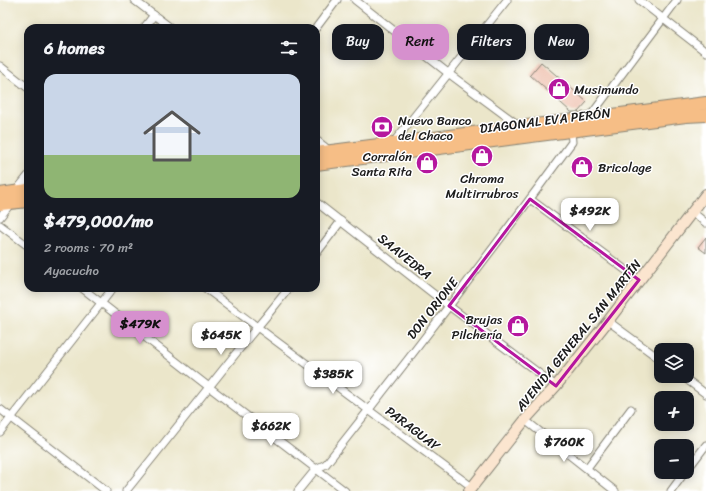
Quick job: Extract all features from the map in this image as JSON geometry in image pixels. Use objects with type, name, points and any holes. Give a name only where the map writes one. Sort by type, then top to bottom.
[{"type":"main road","name":"DIAGONAL EVA PERÓN","points":[[320,152],[706,103]]},
{"type":"main road","name":"DIAGONAL EVA PERÓN","points":[[320,163],[686,116],[706,115]]},
{"type":"main road","points":[[0,194],[24,191]]},
{"type":"main road","points":[[5,204],[24,202]]},
{"type":"street","points":[[134,0],[166,24]]},
{"type":"street","points":[[319,24],[337,0]]},
{"type":"street","points":[[355,0],[448,73],[522,127]]},
{"type":"street","points":[[394,143],[506,0]]},
{"type":"street","points":[[639,0],[706,52]]},
{"type":"street","points":[[589,118],[677,0]]},
{"type":"street","points":[[147,24],[154,15]]},
{"type":"street","points":[[0,66],[24,85]]},
{"type":"street","name":"DON ORIONE","points":[[298,491],[316,469],[326,464],[449,306],[572,142],[571,131]]},
{"type":"street","points":[[320,143],[330,151]]},
{"type":"street","points":[[16,192],[24,181]]},
{"type":"street","name":"AVENIDA GENERAL SAN MARTÍN","points":[[470,489],[525,420],[556,386],[608,321],[706,194]]},
{"type":"street","points":[[530,199],[639,280]]},
{"type":"street","points":[[0,217],[5,204]]},
{"type":"street","name":"SAAVEDRA","points":[[320,205],[449,306],[556,386]]},
{"type":"street","points":[[692,212],[706,223]]},
{"type":"street","points":[[320,249],[342,221]]},
{"type":"street","points":[[0,225],[24,243]]},
{"type":"street","points":[[87,292],[208,387],[345,491]]},
{"type":"street","points":[[0,432],[110,292]]},
{"type":"street","name":"PARAGUAY","points":[[210,292],[369,409],[470,489]]},
{"type":"street","points":[[126,491],[286,292]]},
{"type":"street","points":[[608,321],[654,355]]},
{"type":"street","points":[[691,383],[706,394]]},
{"type":"street","points":[[0,409],[106,491]]},
{"type":"street","points":[[587,468],[631,409]]},
{"type":"street","points":[[525,420],[615,491]]},
{"type":"street","points":[[694,461],[706,446]]},
{"type":"street","points":[[671,491],[680,479]]},
{"type":"highlighted area","points":[[530,199],[639,280],[556,386],[449,306]]},
{"type":"building","name":"Musimundo","points":[[541,62],[587,102],[578,112],[571,112],[530,75]]},
{"type":"building","points":[[706,237],[706,253],[698,247]]},
{"type":"place","name":"Musimundo","points":[[559,89]]},
{"type":"place","name":"Nuevo Banco del Chaco","points":[[382,127]]},
{"type":"place","name":"Chroma Multirrubros","points":[[482,156]]},
{"type":"place","name":"Corralón Santa Rita","points":[[427,163]]},
{"type":"place","name":"Bricolage","points":[[582,167]]},
{"type":"place","name":"Brujas Pilchería","points":[[518,326]]}]
